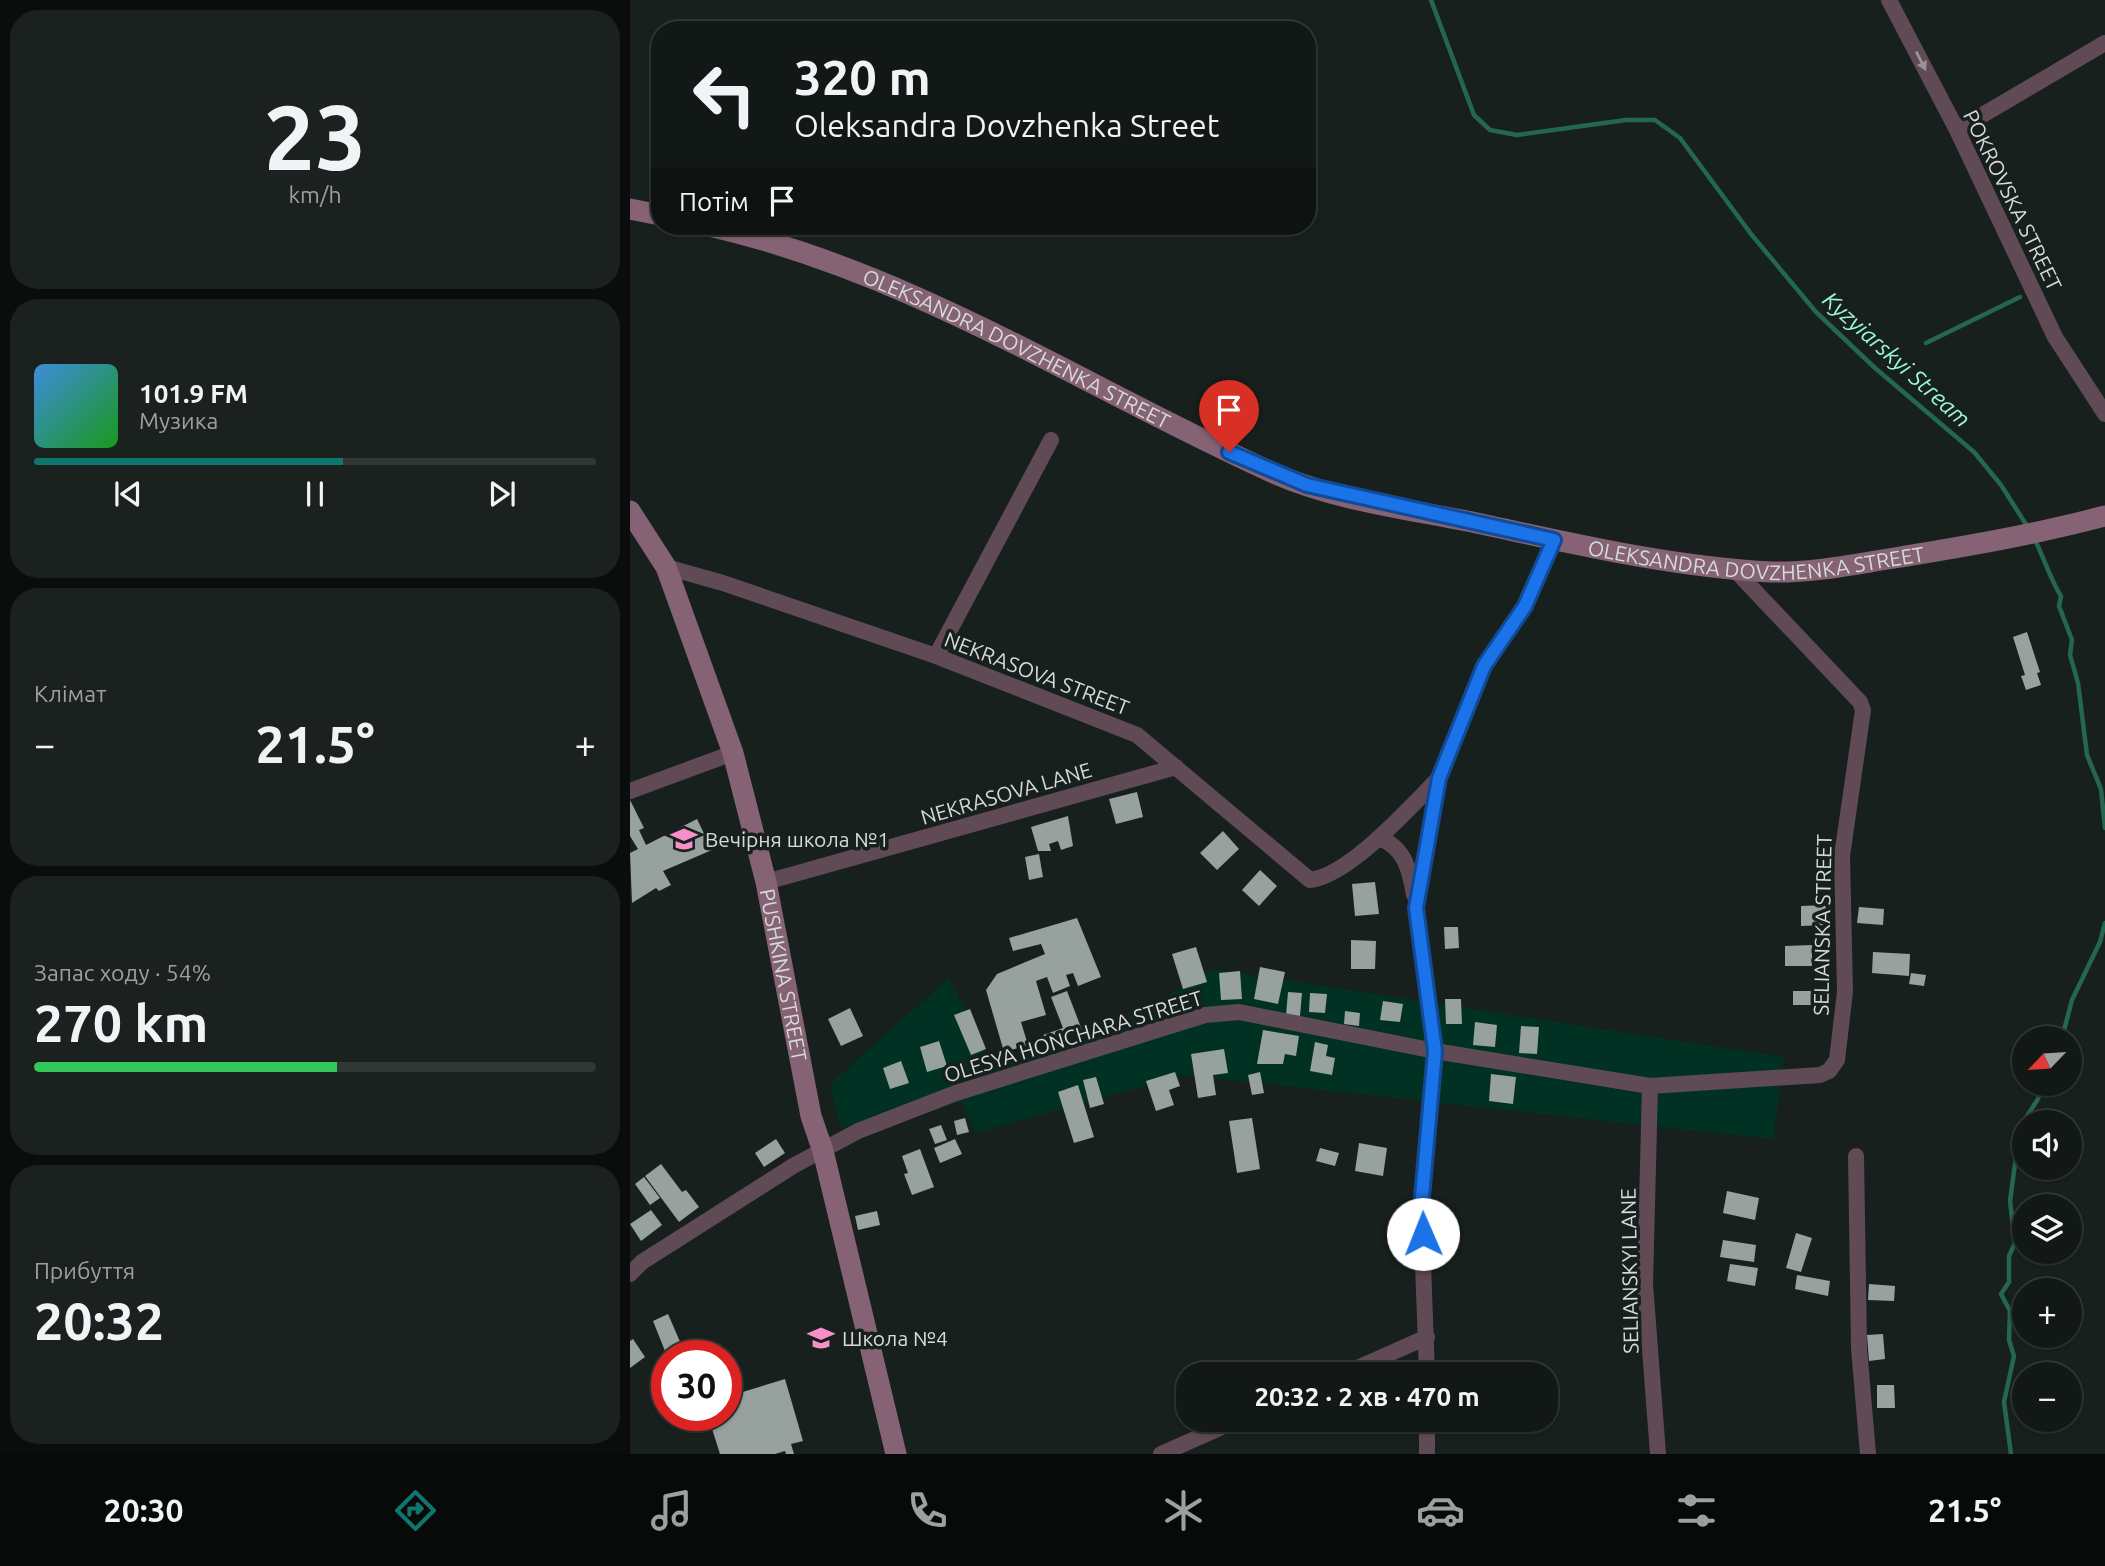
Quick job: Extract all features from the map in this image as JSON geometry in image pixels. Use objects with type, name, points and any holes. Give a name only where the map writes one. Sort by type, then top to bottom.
[{"type":"street","name":"POKROVSKA STREET","points":[[1889,0],[1957,130],[2055,337],[2105,414]]},
{"type":"street","points":[[1957,130],[2105,43]]},
{"type":"street","points":[[630,209],[651,213]]},
{"type":"street","name":"OLEKSANDRA DOVZHENKA STREET","points":[[745,235],[790,246],[928,300],[1271,472],[1357,499],[1554,540],[1661,559],[1774,572],[1826,569],[2004,540],[2105,516]]},
{"type":"street","points":[[936,656],[1051,440]]},
{"type":"street","name":"PUSHKINA STREET","points":[[630,511],[666,567],[733,753],[766,882],[811,1116],[823,1151],[896,1454]]},
{"type":"street","points":[[1416,908],[1439,778],[1484,666],[1525,606],[1554,540]]},
{"type":"street","name":"NEKRASOVA STREET","points":[[666,567],[723,583],[936,656],[1138,735],[1310,880],[1325,878],[1378,838],[1439,778]]},
{"type":"street","name":"SELIANSKA STREET","points":[[1733,568],[1860,702],[1863,710],[1842,856],[1845,992],[1836,1060],[1829,1071],[1821,1075]]},
{"type":"street","points":[[630,791],[733,753]]},
{"type":"street","name":"NEKRASOVA LANE","points":[[766,882],[1176,767]]},
{"type":"street","points":[[1378,838],[1390,841],[1406,862],[1416,908],[1435,1051],[1421,1208],[1427,1362]]},
{"type":"street","name":"OLESYA HONCHARA STREET","points":[[630,1274],[642,1262],[793,1166],[858,1131],[956,1093],[1205,1015],[1239,1012],[1435,1051],[1650,1086],[1821,1075]]},
{"type":"street","name":"SELIANSKYI LANE","points":[[1650,1086],[1645,1284],[1658,1454]]},
{"type":"street","points":[[1856,1156],[1859,1348],[1868,1454]]},
{"type":"street","points":[[1371,1362],[1427,1337]]},
{"type":"street","points":[[1161,1454],[1197,1447],[1220,1432]]},
{"type":"street","points":[[1427,1432],[1427,1454]]},
{"type":"green space","points":[[1213,969],[1784,1057],[1773,1139],[1184,1075],[975,1133],[962,1102],[840,1128],[830,1084],[949,978],[992,1063],[1107,1031]]},
{"type":"building","points":[[2027,632],[2040,672],[2037,673],[2041,685],[2026,690],[2021,676],[2025,675],[2013,637]]},
{"type":"building","points":[[1137,792],[1143,817],[1116,824],[1109,799]]},
{"type":"building","points":[[630,800],[644,828],[639,830],[646,845],[697,819],[712,850],[663,871],[671,885],[659,891],[656,888],[632,903],[630,853],[638,849],[630,836]]},
{"type":"building","points":[[1068,816],[1073,846],[1061,850],[1058,841],[1049,844],[1051,851],[1038,851],[1031,827]]},
{"type":"building","points":[[1223,831],[1239,849],[1217,870],[1200,853]]},
{"type":"building","points":[[1039,854],[1043,877],[1029,880],[1025,857]]},
{"type":"building","points":[[1260,870],[1277,886],[1259,906],[1242,890]]},
{"type":"building","points":[[1375,882],[1379,914],[1355,916],[1352,884]]},
{"type":"building","points":[[1826,905],[1827,925],[1801,926],[1801,906]]},
{"type":"building","points":[[1859,907],[1884,909],[1883,925],[1857,923]]},
{"type":"building","points":[[1077,918],[1101,977],[1078,986],[1073,973],[1066,975],[1070,986],[1053,993],[1047,977],[1036,981],[1046,1015],[1021,1022],[1028,1045],[1004,1052],[986,990],[997,974],[1045,954],[1041,944],[1013,951],[1009,938]]},
{"type":"building","points":[[1444,927],[1458,927],[1459,948],[1445,949]]},
{"type":"building","points":[[1351,940],[1376,941],[1375,969],[1351,969]]},
{"type":"building","points":[[1812,945],[1812,966],[1785,966],[1785,946]]},
{"type":"building","points":[[1196,947],[1207,982],[1183,989],[1172,954]]},
{"type":"building","points":[[1873,952],[1910,954],[1909,976],[1872,973]]},
{"type":"building","points":[[1260,967],[1285,972],[1278,1004],[1254,999]]},
{"type":"building","points":[[1240,971],[1242,999],[1221,1000],[1219,973]]},
{"type":"building","points":[[1911,973],[1926,975],[1924,986],[1909,984]]},
{"type":"building","points":[[1067,991],[1082,1030],[1046,1044],[1043,1035],[1063,1028],[1051,997]]},
{"type":"building","points":[[1793,991],[1831,991],[1831,1005],[1793,1005]]},
{"type":"building","points":[[1288,992],[1302,993],[1300,1016],[1286,1015]]},
{"type":"building","points":[[1310,993],[1327,994],[1325,1013],[1309,1012]]},
{"type":"building","points":[[1445,999],[1461,999],[1462,1024],[1446,1024]]},
{"type":"building","points":[[1383,1001],[1403,1004],[1400,1022],[1380,1020]]},
{"type":"building","points":[[850,1008],[863,1036],[841,1046],[828,1019]]},
{"type":"building","points":[[970,1009],[986,1049],[971,1055],[954,1015]]},
{"type":"building","points":[[1345,1011],[1360,1013],[1359,1026],[1344,1024]]},
{"type":"building","points":[[1475,1022],[1497,1025],[1495,1047],[1473,1045]]},
{"type":"building","points":[[1521,1026],[1539,1027],[1537,1054],[1519,1053]]},
{"type":"building","points":[[1263,1030],[1299,1036],[1296,1056],[1285,1054],[1283,1064],[1257,1064]]},
{"type":"building","points":[[939,1041],[947,1066],[927,1072],[920,1047]]},
{"type":"building","points":[[1315,1042],[1328,1045],[1326,1056],[1335,1058],[1332,1075],[1310,1071]]},
{"type":"building","points":[[1224,1049],[1228,1073],[1213,1075],[1216,1095],[1198,1098],[1191,1054]]},
{"type":"building","points":[[901,1061],[909,1083],[890,1089],[883,1068]]},
{"type":"building","points":[[1175,1072],[1180,1086],[1169,1090],[1174,1105],[1156,1111],[1146,1081]]},
{"type":"building","points":[[1260,1072],[1264,1093],[1252,1095],[1248,1075]]},
{"type":"building","points":[[1491,1074],[1516,1077],[1513,1104],[1489,1101]]},
{"type":"building","points":[[1096,1077],[1104,1104],[1090,1108],[1083,1080]]},
{"type":"building","points":[[1078,1085],[1094,1137],[1074,1143],[1058,1092]]},
{"type":"building","points":[[965,1118],[969,1132],[957,1135],[954,1121]]},
{"type":"building","points":[[1252,1118],[1260,1169],[1237,1173],[1229,1121]]},
{"type":"building","points":[[941,1125],[947,1140],[935,1144],[929,1129]]},
{"type":"building","points":[[776,1139],[785,1153],[764,1167],[755,1153]]},
{"type":"building","points":[[955,1139],[962,1154],[940,1163],[934,1148]]},
{"type":"building","points":[[1359,1143],[1387,1148],[1383,1176],[1355,1171]]},
{"type":"building","points":[[1320,1148],[1339,1153],[1335,1166],[1316,1161]]},
{"type":"building","points":[[920,1149],[934,1187],[912,1195],[904,1174],[908,1173],[902,1156]]},
{"type":"building","points":[[661,1164],[682,1192],[686,1190],[699,1207],[679,1222],[645,1176]]},
{"type":"building","points":[[644,1177],[660,1198],[650,1205],[635,1184]]},
{"type":"building","points":[[1727,1191],[1759,1198],[1755,1220],[1723,1213]]},
{"type":"building","points":[[651,1210],[662,1225],[641,1241],[630,1224]]},
{"type":"building","points":[[877,1211],[880,1225],[858,1230],[855,1216]]},
{"type":"building","points":[[1796,1233],[1812,1238],[1801,1272],[1786,1268]]},
{"type":"building","points":[[1723,1240],[1756,1245],[1754,1262],[1720,1257]]},
{"type":"building","points":[[1730,1264],[1758,1268],[1755,1286],[1727,1281]]},
{"type":"building","points":[[1797,1275],[1830,1281],[1828,1296],[1795,1289]]},
{"type":"building","points":[[1869,1284],[1895,1286],[1894,1301],[1868,1300]]},
{"type":"building","points":[[668,1314],[679,1340],[661,1340],[653,1321]]},
{"type":"building","points":[[1883,1334],[1885,1359],[1869,1361],[1867,1335]]},
{"type":"building","points":[[633,1339],[645,1357],[630,1368],[630,1341]]},
{"type":"building","points":[[785,1379],[803,1441],[791,1444],[794,1454],[786,1454],[785,1451],[775,1454],[720,1454],[713,1431],[742,1431],[742,1392]]},
{"type":"building","points":[[1877,1385],[1894,1385],[1895,1408],[1877,1408]]},
{"type":"waterway","name":"Kyzyiarskyi Stream","points":[[1431,0],[1474,115],[1490,130],[1517,135],[1626,120],[1655,120],[1680,138],[1751,234],[1816,312],[1875,368],[1974,452],[2001,485],[2027,526]]},
{"type":"waterway","points":[[1926,343],[2020,297]]},
{"type":"waterway","name":"Kyzyiarskyi Stream","points":[[2035,540],[2061,596],[2059,606],[2072,640],[2070,655],[2078,683],[2087,755],[2101,789],[2105,828]]},
{"type":"waterway","name":"Kyzyiarskyi Stream","points":[[2065,1026],[2072,1000],[2100,942],[2105,923]]},
{"type":"waterway","name":"Kyzyiarskyi Stream","points":[[2011,1454],[2004,1402],[2014,1356],[2009,1340],[2010,1311],[2001,1294],[2009,1282],[2009,1256],[2015,1243],[2010,1201],[2020,1127],[2039,1096]]},
{"type":"place","name":"Вечірня школа №1","points":[[684,839]]},
{"type":"place","name":"Школа №4","points":[[821,1338]]},
{"type":"route","points":[[1229,452],[1271,472],[1357,499],[1554,540],[1525,606],[1484,666],[1439,778],[1416,908],[1435,1051],[1421,1208],[1423,1234]]}]
